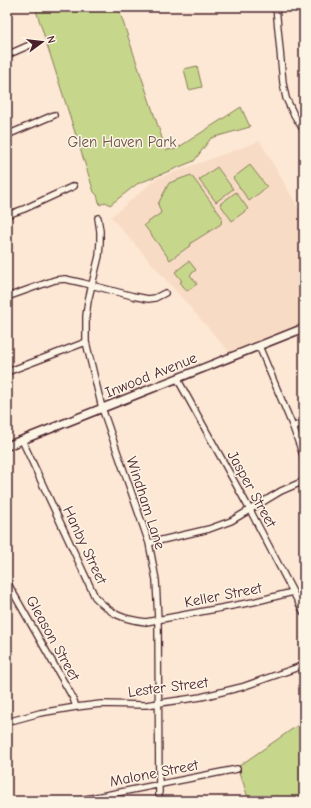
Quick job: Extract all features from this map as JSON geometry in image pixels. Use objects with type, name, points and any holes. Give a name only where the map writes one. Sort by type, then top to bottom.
[{"type":"street","points":[[276,7],[283,83],[286,98],[304,131]]},
{"type":"street","points":[[7,55],[32,44]]},
{"type":"street","points":[[7,135],[54,115]]},
{"type":"street","points":[[7,215],[24,209],[74,186]]},
{"type":"street","name":"Windham Lane","points":[[98,218],[100,231],[99,256],[91,285],[86,316],[86,342],[102,408],[148,542],[156,580],[158,620],[159,801]]},
{"type":"street","points":[[7,297],[55,280],[65,279],[148,299],[155,298],[165,293]]},
{"type":"street","name":"Inwood Avenue","points":[[7,446],[304,328]]},
{"type":"street","points":[[7,372],[86,342]]},
{"type":"street","points":[[259,346],[293,427],[304,458]]},
{"type":"street","name":"Jasper Street","points":[[177,378],[250,510],[304,613]]},
{"type":"street","points":[[293,427],[304,422]]},
{"type":"street","name":"Hanby Street","points":[[22,440],[95,597],[116,614],[129,620],[146,622],[158,620]]},
{"type":"street","points":[[148,542],[209,529],[231,521],[281,490],[304,481]]},
{"type":"street","name":"Gleason Street","points":[[7,582],[73,698],[76,707]]},
{"type":"street","name":"Keller Street","points":[[158,620],[253,602],[293,592]]},
{"type":"street","name":"Lester Street","points":[[7,722],[40,713],[76,707],[101,704],[146,705],[158,702],[200,697],[242,687],[304,664]]},
{"type":"street","name":"Malone Street","points":[[76,801],[237,769]]},
{"type":"shaded area","points":[[260,141],[304,218],[304,323],[230,353],[111,217],[156,179]]},
{"type":"green space","name":"Glen Haven Park","points":[[35,7],[118,7],[166,150],[176,149],[241,107],[250,127],[211,138],[194,161],[137,184],[110,205],[106,202],[100,205],[97,195],[94,192]]},
{"type":"green space","points":[[197,66],[202,87],[189,90],[184,69]]},
{"type":"green space","points":[[250,165],[267,187],[249,201],[233,178]]},
{"type":"green space","points":[[217,167],[233,189],[216,202],[199,180]]},
{"type":"green space","points":[[191,175],[222,217],[221,224],[191,243],[191,245],[170,260],[144,225],[161,213],[158,204],[169,183]]},
{"type":"green space","points":[[236,192],[248,209],[232,221],[220,204]]},
{"type":"green space","points":[[189,261],[196,270],[190,275],[197,284],[187,291],[175,272]]},
{"type":"green space","points":[[304,721],[304,801],[249,801],[239,773],[241,772],[239,766]]}]
